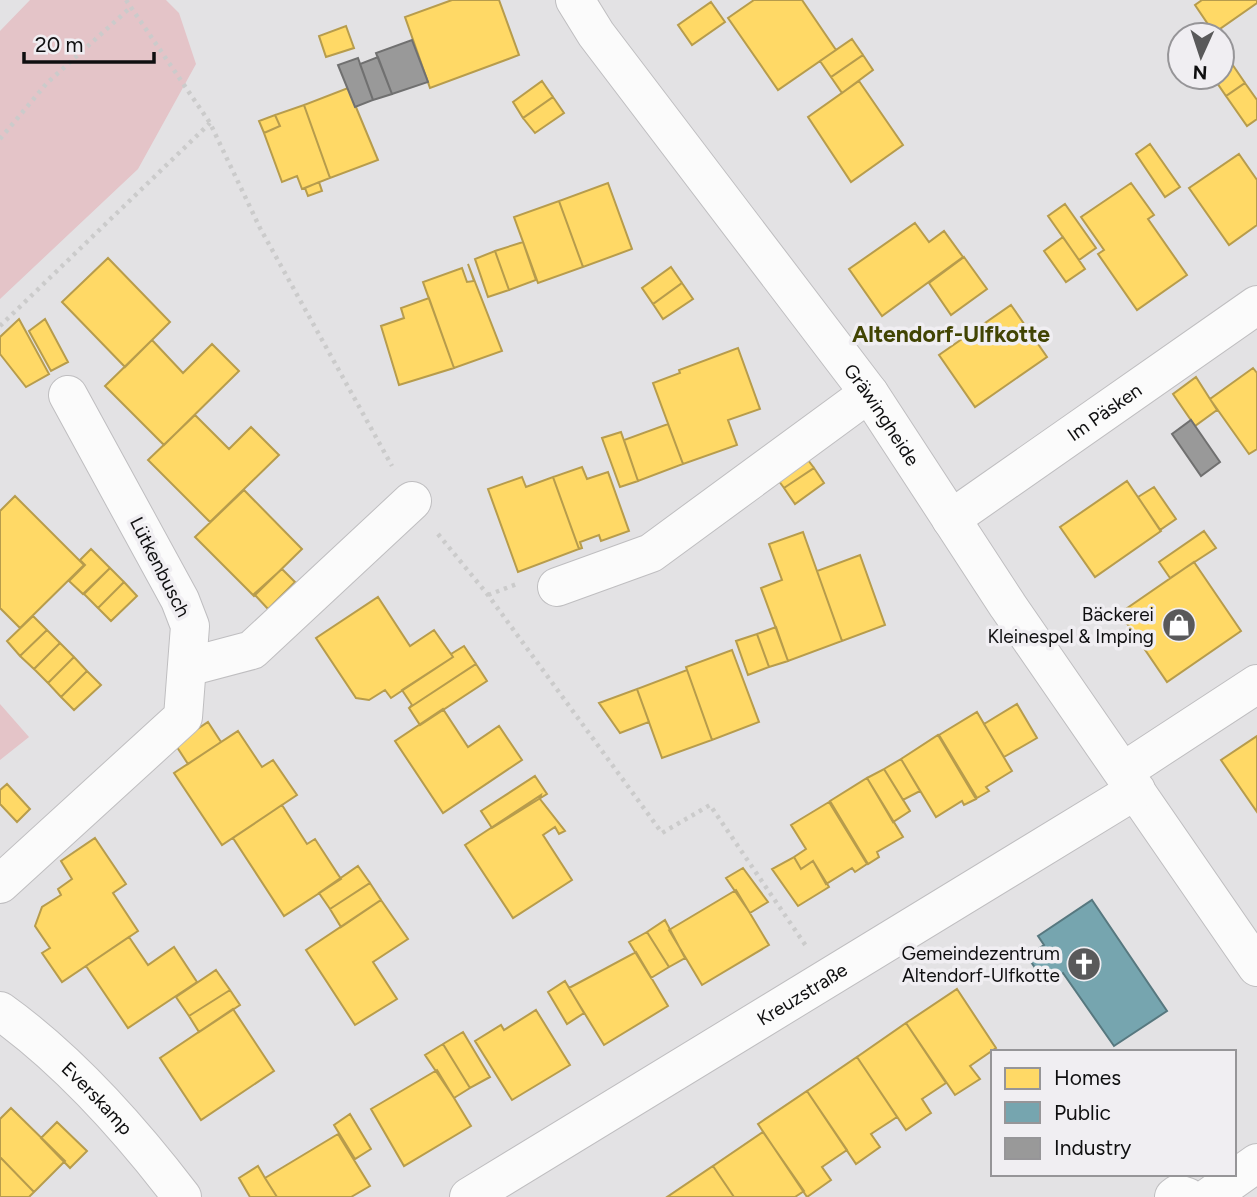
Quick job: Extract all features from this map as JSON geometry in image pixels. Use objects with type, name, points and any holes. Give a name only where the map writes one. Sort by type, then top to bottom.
[{"type":"street","name":"Gräwingheide","points":[[575,0],[596,34],[869,393],[951,519],[1130,780],[1252,949]]},
{"type":"street","name":"Im Päsken","points":[[951,519],[1257,305]]},
{"type":"street","points":[[557,587],[651,553],[869,393]]},
{"type":"street","name":"Lütkenbusch","points":[[0,884],[183,717],[190,626],[180,600],[68,395]]},
{"type":"street","points":[[188,667],[252,650],[412,501]]},
{"type":"street","points":[[1130,780],[1257,684]]},
{"type":"street","name":"Kreuzstraße","points":[[469,1197],[829,978],[1130,780]]},
{"type":"street","name":"Everskamp","points":[[0,1011],[39,1039],[147,1150],[183,1197]]},
{"type":"street","points":[[1209,1197],[1257,1163]]},
{"type":"street","points":[[1174,1197],[1178,1194],[1187,1197]]},
{"type":"path","points":[[126,0],[209,124],[260,228],[412,501],[488,595],[662,833],[710,805],[829,978]]},
{"type":"path","points":[[0,139],[47,83],[131,7]]},
{"type":"path","points":[[0,326],[209,124]]},
{"type":"shaded area","points":[[30,0],[166,0],[179,13],[196,64],[138,169],[0,299],[0,31]]},
{"type":"shaded area","points":[[0,704],[29,737],[0,760]]},
{"type":"building: Homes","points":[[452,0],[499,0],[519,55],[430,88],[405,17]]},
{"type":"building: Homes","points":[[754,0],[802,0],[836,50],[778,90],[728,18]]},
{"type":"building: Homes","points":[[1202,0],[1257,0],[1257,3],[1231,21],[1206,21],[1195,5]]},
{"type":"building: Homes","points":[[711,2],[725,22],[692,45],[678,25]]},
{"type":"building: Homes","points":[[346,26],[354,48],[326,57],[319,36]]},
{"type":"building: Homes","points":[[852,39],[863,55],[831,77],[820,61]]},
{"type":"building: Homes","points":[[863,55],[873,70],[842,93],[831,77]]},
{"type":"building: Homes","points":[[1236,70],[1245,83],[1236,89]]},
{"type":"building: Homes","points":[[542,81],[553,97],[523,118],[513,102]]},
{"type":"building: Homes","points":[[859,81],[903,145],[851,182],[808,117]]},
{"type":"building: Homes","points":[[1245,83],[1257,100],[1257,119],[1247,126],[1226,96]]},
{"type":"building: Homes","points":[[348,88],[378,160],[330,178],[304,105]]},
{"type":"building: Homes","points":[[553,97],[564,113],[535,133],[523,118]]},
{"type":"building: Homes","points":[[304,105],[330,178],[302,189],[297,176],[282,182],[264,133],[280,126],[275,115]]},
{"type":"building: Homes","points":[[275,115],[280,126],[264,133],[259,121]]},
{"type":"building: Homes","points":[[1150,144],[1180,187],[1165,197],[1136,154]]},
{"type":"building: Homes","points":[[1239,154],[1257,180],[1257,225],[1229,245],[1189,188]]},
{"type":"building: Homes","points":[[319,182],[322,191],[308,196],[305,188]]},
{"type":"building: Homes","points":[[608,183],[632,249],[583,267],[559,201]]},
{"type":"building: Homes","points":[[1131,183],[1154,215],[1148,219],[1187,275],[1137,310],[1098,254],[1104,250],[1081,217]]},
{"type":"building: Homes","points":[[559,201],[583,267],[538,283],[514,217]]},
{"type":"building: Homes","points":[[1065,204],[1096,248],[1079,260],[1048,216]]},
{"type":"building: Homes","points":[[915,223],[929,242],[944,231],[963,257],[882,316],[849,269]]},
{"type":"building: Homes","points":[[1063,237],[1085,269],[1066,282],[1044,251]]},
{"type":"building: Homes","points":[[523,242],[536,280],[509,290],[495,251]]},
{"type":"building: Homes","points":[[495,251],[509,290],[488,297],[475,259]]},
{"type":"building: Homes","points":[[964,257],[987,289],[951,315],[929,283]]},
{"type":"building: Homes","points":[[108,258],[170,322],[125,367],[62,302]]},
{"type":"building: Homes","points":[[468,264],[502,351],[454,368],[423,282],[462,268],[467,282],[474,281]]},
{"type":"building: Homes","points":[[671,267],[682,283],[653,304],[642,288]]},
{"type":"building: Homes","points":[[682,283],[693,299],[663,319],[653,304]]},
{"type":"building: Homes","points":[[429,298],[454,368],[399,385],[381,326],[404,318],[401,308]]},
{"type":"building: Homes","points":[[1011,305],[1047,357],[975,407],[939,355]]},
{"type":"building: Homes","points":[[19,319],[49,374],[26,387],[0,354],[0,337]]},
{"type":"building: Homes","points":[[45,319],[68,362],[51,371],[29,331]]},
{"type":"building: Homes","points":[[152,340],[183,373],[212,344],[239,371],[164,445],[105,386]]},
{"type":"building: Homes","points":[[738,348],[760,409],[728,420],[737,445],[683,464],[653,383],[680,373],[679,370]]},
{"type":"building: Homes","points":[[1253,368],[1257,373],[1257,449],[1249,454],[1210,399]]},
{"type":"building: Homes","points":[[1196,377],[1217,410],[1195,426],[1173,394]]},
{"type":"building: Homes","points":[[195,415],[229,449],[251,427],[279,455],[210,522],[148,460]]},
{"type":"building: Homes","points":[[668,424],[683,464],[638,481],[624,440]]},
{"type":"building: Homes","points":[[621,432],[638,481],[620,487],[602,438]]},
{"type":"building: Homes","points":[[802,452],[814,468],[784,488],[773,473]]},
{"type":"building: Homes","points":[[582,467],[587,479],[608,472],[629,531],[601,541],[599,535],[580,542],[582,548],[579,549],[553,477]]},
{"type":"building: Homes","points":[[814,468],[824,483],[795,504],[784,488]]},
{"type":"building: Homes","points":[[522,477],[526,487],[553,477],[579,549],[518,572],[488,489]]},
{"type":"building: Homes","points":[[1127,481],[1161,531],[1095,577],[1060,527]]},
{"type":"building: Homes","points":[[1154,487],[1176,519],[1160,530],[1138,497]]},
{"type":"building: Homes","points":[[244,490],[302,549],[254,596],[195,537]]},
{"type":"building: Homes","points":[[15,496],[84,565],[20,628],[0,608],[0,511]]},
{"type":"building: Homes","points":[[1204,531],[1216,548],[1170,578],[1159,562]]},
{"type":"building: Homes","points":[[803,532],[842,641],[788,661],[761,588],[782,580],[769,544]]},
{"type":"building: Homes","points":[[91,549],[110,568],[83,594],[69,581],[85,565],[80,560]]},
{"type":"building: Homes","points":[[860,555],[885,625],[842,641],[817,571]]},
{"type":"building: Homes","points":[[1194,562],[1241,631],[1167,682],[1120,613]]},
{"type":"building: Homes","points":[[110,568],[124,582],[98,608],[84,594]]},
{"type":"building: Homes","points":[[282,569],[295,582],[268,609],[254,594]]},
{"type":"building: Homes","points":[[124,582],[137,596],[111,621],[98,608]]},
{"type":"building: Homes","points":[[378,597],[410,646],[434,630],[453,657],[391,698],[385,690],[369,700],[356,698],[316,638]]},
{"type":"building: Homes","points":[[33,616],[47,630],[20,656],[7,641]]},
{"type":"building: Homes","points":[[776,627],[788,661],[769,667],[757,634]]},
{"type":"building: Homes","points":[[47,630],[60,643],[34,669],[20,656]]},
{"type":"building: Homes","points":[[757,634],[769,667],[748,675],[736,641]]},
{"type":"building: Homes","points":[[60,643],[74,657],[48,683],[34,669]]},
{"type":"building: Homes","points":[[464,646],[476,664],[409,708],[412,705],[402,690],[453,657],[451,654]]},
{"type":"building: Homes","points":[[732,650],[759,722],[712,740],[686,667]]},
{"type":"building: Homes","points":[[74,657],[87,671],[61,697],[48,683]]},
{"type":"building: Homes","points":[[476,664],[487,681],[420,725],[409,708]]},
{"type":"building: Homes","points":[[687,670],[712,740],[662,758],[637,689]]},
{"type":"building: Homes","points":[[87,671],[101,685],[74,710],[61,697]]},
{"type":"building: Homes","points":[[637,689],[649,722],[620,733],[599,703]]},
{"type":"building: Homes","points":[[1017,704],[1037,738],[1004,757],[984,724]]},
{"type":"building: Homes","points":[[443,709],[468,747],[499,726],[522,760],[443,813],[395,741]]},
{"type":"building: Homes","points":[[977,712],[1012,771],[986,787],[989,791],[977,798],[939,735]]},
{"type":"building: Homes","points":[[208,722],[221,742],[188,764],[175,744]]},
{"type":"building: Homes","points":[[238,731],[262,767],[273,760],[297,795],[222,845],[174,773]]},
{"type":"building: Homes","points":[[938,735],[976,799],[964,805],[962,801],[936,817],[901,759]]},
{"type":"building: Homes","points":[[1257,736],[1257,812],[1221,760]]},
{"type":"building: Homes","points":[[901,759],[920,791],[903,800],[884,769]]},
{"type":"building: Homes","points":[[884,769],[910,811],[893,822],[867,778]]},
{"type":"building: Homes","points":[[535,776],[547,794],[492,828],[481,811]]},
{"type":"building: Homes","points":[[867,778],[903,837],[877,852],[879,857],[868,864],[830,801]]},
{"type":"building: Homes","points":[[7,784],[30,809],[17,822],[0,804],[0,790]]},
{"type":"building: Homes","points":[[541,795],[540,799],[565,831],[559,834],[555,827],[543,835],[572,880],[513,918],[465,845]]},
{"type":"building: Homes","points":[[829,802],[867,864],[855,872],[852,868],[826,884],[813,861],[801,869],[794,857],[806,849],[791,825]]},
{"type":"building: Homes","points":[[282,805],[307,844],[315,839],[341,879],[284,916],[233,838]]},
{"type":"building: Homes","points":[[95,838],[126,884],[113,893],[138,931],[62,982],[42,953],[50,948],[35,926],[42,907],[61,895],[58,889],[72,879],[61,861]]},
{"type":"building: Homes","points":[[794,857],[801,869],[813,861],[829,887],[798,906],[772,869]]},
{"type":"building: Homes","points":[[358,866],[370,883],[330,909],[319,893]]},
{"type":"building: Homes","points":[[743,868],[768,902],[750,913],[726,878]]},
{"type":"building: Homes","points":[[370,883],[381,900],[341,927],[330,909]]},
{"type":"building: Homes","points":[[736,890],[769,945],[702,985],[669,930]]},
{"type":"building: Homes","points":[[381,900],[408,939],[373,962],[397,999],[355,1025],[306,950]]},
{"type":"building: Homes","points":[[665,920],[685,958],[669,967],[647,932]]},
{"type":"building: Homes","points":[[647,932],[669,967],[651,978],[629,942]]},
{"type":"building: Homes","points":[[129,937],[148,965],[174,947],[197,982],[128,1028],[86,966]]},
{"type":"building: Homes","points":[[636,952],[668,1006],[604,1045],[569,988]]},
{"type":"building: Homes","points":[[216,970],[230,990],[189,1016],[176,997]]},
{"type":"building: Homes","points":[[565,981],[584,1013],[567,1024],[548,992]]},
{"type":"building: Homes","points":[[957,989],[996,1048],[970,1066],[980,1079],[955,1095],[906,1023]]},
{"type":"building: Homes","points":[[230,990],[240,1005],[199,1032],[189,1016]]},
{"type":"building: Homes","points":[[233,1009],[274,1071],[201,1120],[160,1058]]},
{"type":"building: Homes","points":[[536,1010],[570,1065],[512,1100],[475,1041],[501,1025],[504,1030]]},
{"type":"building: Homes","points":[[906,1023],[946,1083],[922,1099],[931,1113],[906,1130],[857,1057]]},
{"type":"building: Homes","points":[[463,1032],[490,1077],[470,1088],[443,1044]]},
{"type":"building: Homes","points":[[443,1044],[470,1088],[454,1098],[425,1055]]},
{"type":"building: Homes","points":[[857,1057],[897,1117],[871,1134],[880,1147],[856,1164],[807,1091]]},
{"type":"building: Homes","points":[[437,1070],[471,1126],[404,1166],[371,1109]]},
{"type":"building: Homes","points":[[807,1091],[847,1150],[822,1167],[831,1180],[807,1197],[758,1124]]},
{"type":"building: Homes","points":[[11,1108],[65,1161],[34,1192],[0,1157],[0,1119]]},
{"type":"building: Homes","points":[[350,1114],[371,1149],[355,1159],[334,1125]]},
{"type":"building: Homes","points":[[57,1122],[87,1151],[70,1168],[41,1138]]},
{"type":"building: Homes","points":[[763,1132],[804,1191],[795,1197],[734,1197],[713,1166]]},
{"type":"building: Homes","points":[[338,1134],[370,1186],[351,1197],[277,1197],[265,1178]]},
{"type":"building: Homes","points":[[0,1157],[34,1192],[29,1197],[0,1197]]},
{"type":"building: Homes","points":[[258,1166],[277,1197],[250,1197],[239,1178]]},
{"type":"building: Homes","points":[[713,1166],[734,1197],[667,1197]]},
{"type":"building: Public","name":"Gemeindezentrum Altendorf-Ulfkotte","points":[[1092,900],[1167,1011],[1114,1046],[1063,973],[1046,984],[1027,956],[1044,945],[1038,936]]},
{"type":"building: Industry","points":[[412,40],[428,82],[392,94],[376,53]]},
{"type":"building: Industry","points":[[378,57],[392,94],[373,100],[360,64]]},
{"type":"building: Industry","points":[[358,58],[373,100],[355,107],[338,65]]},
{"type":"building: Industry","points":[[1191,420],[1220,462],[1201,476],[1172,434]]},
{"type":"place","name":"Bäckerei Kleinespel & Imping","points":[[1179,625]]},
{"type":"place","name":"Gemeindezentrum Altendorf-Ulfkotte","points":[[1084,964]]},
{"type":"district","name":"Altendorf-Ulfkotte","points":[[951,334]]}]
